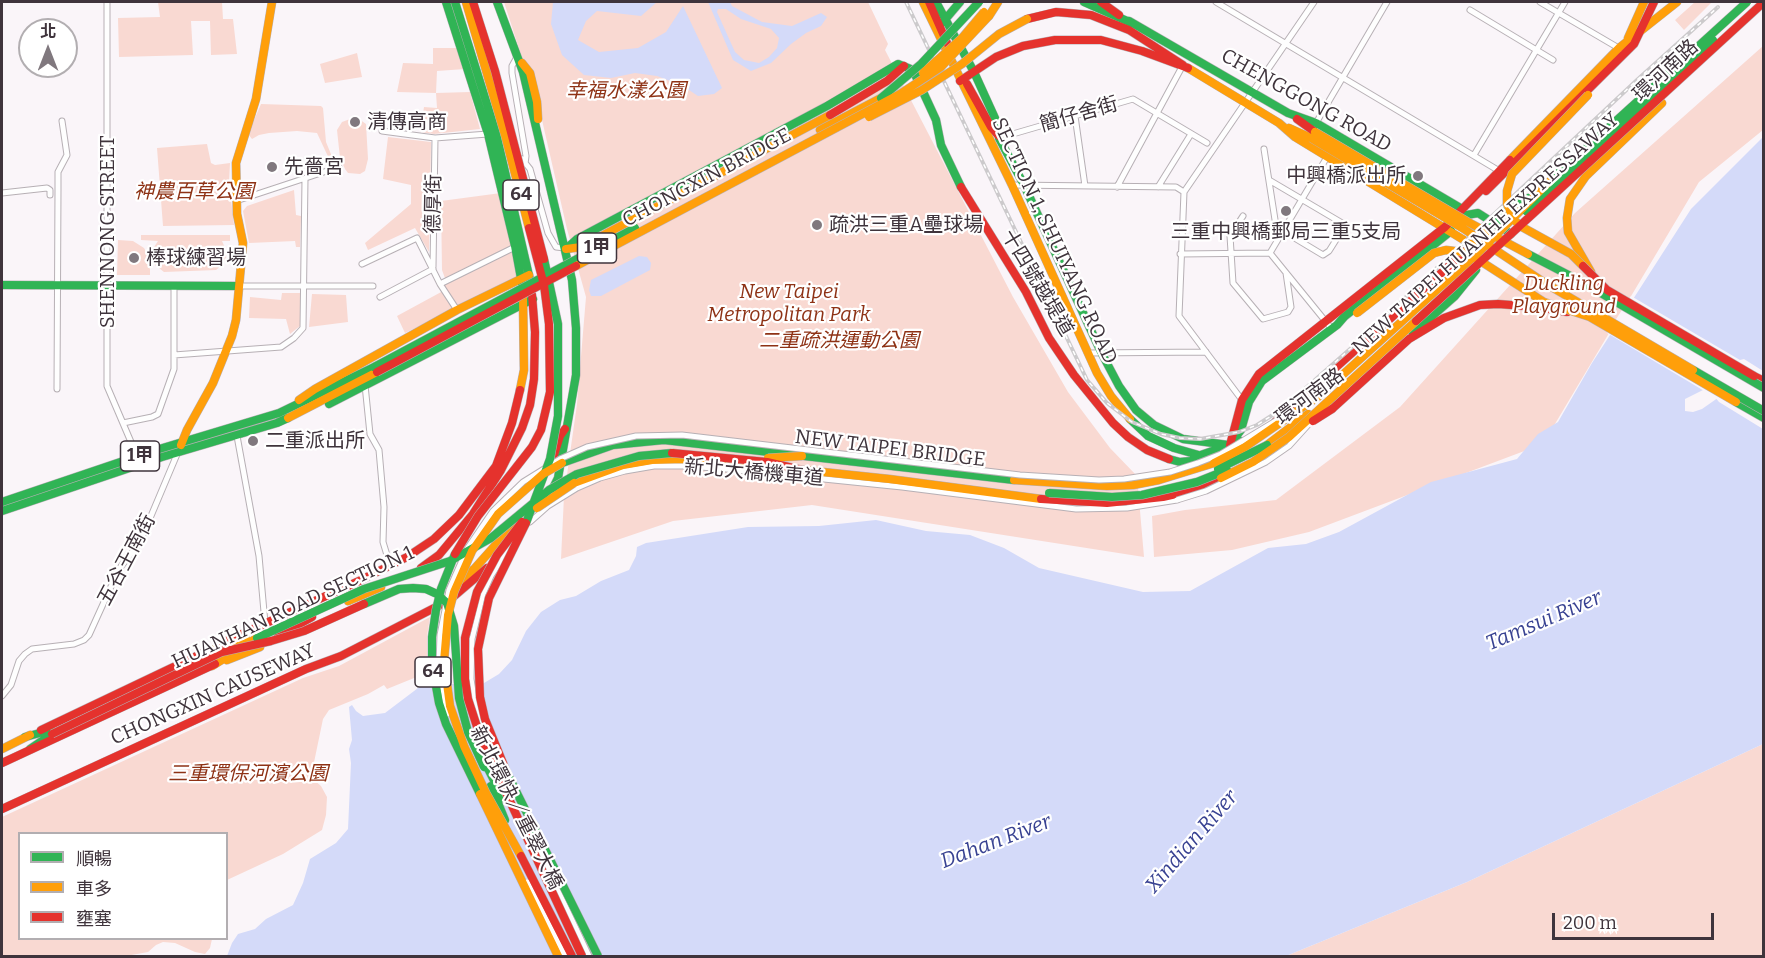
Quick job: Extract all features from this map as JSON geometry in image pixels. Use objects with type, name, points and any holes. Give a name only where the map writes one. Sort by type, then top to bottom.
[{"type":"main road","points":[[178,452],[213,383],[236,320],[243,243],[236,201],[236,163],[256,99],[272,2]]},
{"type":"main road","points":[[446,2],[496,133],[525,277]]},
{"type":"main road","points":[[455,2],[488,134],[519,245],[527,263],[525,277]]},
{"type":"main road","name":"64","points":[[466,2],[505,135],[544,285],[549,324],[550,392],[541,430],[532,447],[478,516],[453,558],[436,610],[432,637],[432,664],[437,694],[446,724],[558,957]]},
{"type":"main road","name":"64","points":[[473,2],[509,120],[548,272],[558,324],[559,395],[555,436],[541,488],[489,598],[478,649],[477,675],[485,719],[493,742],[598,957]]},
{"type":"main road","name":"CHONGXIN CAUSEWAY","points":[[2,809],[306,669],[340,656],[437,606],[442,597],[475,568],[538,498],[560,436],[565,429],[576,375],[577,351],[572,280],[523,72],[497,2]]},
{"type":"main road","name":"SECTION 1, SHUIYANG ROAD","points":[[922,2],[942,22]]},
{"type":"main road","name":"SECTION 1, SHUIYANG ROAD","points":[[929,2],[974,72],[999,127],[999,137]]},
{"type":"main road","name":"SECTION 1, SHUIYANG ROAD","points":[[936,2],[962,79],[1097,373],[1111,396],[1148,436],[1198,456]]},
{"type":"main road","points":[[960,2],[942,22],[975,63],[983,63]]},
{"type":"main road","points":[[881,98],[921,64],[978,2]]},
{"type":"main road","name":"CHONGXIN BRIDGE","points":[[821,133],[926,72],[962,38],[991,2]]},
{"type":"main road","name":"CHONGXIN BRIDGE","points":[[375,369],[821,133],[900,94],[941,68],[976,32],[998,2]]},
{"type":"main road","points":[[1084,2],[1134,24]]},
{"type":"main road","points":[[1101,2],[1134,24]]},
{"type":"main road","points":[[1631,42],[1644,2]]},
{"type":"main road","points":[[1641,32],[1654,2]]},
{"type":"main road","points":[[1677,2],[1622,50],[1588,95],[1517,168],[1508,183],[1506,203],[1517,223],[1571,254],[1607,290],[1764,381]]},
{"type":"main road","name":"環河南路","points":[[1494,223],[1513,204],[1525,200],[1746,2]]},
{"type":"main road","name":"NEW TAIPEI HUANHE EXPRESSAWAY","points":[[1214,463],[1245,447],[1319,396],[1482,254],[1533,196],[1746,2]]},
{"type":"main road","points":[[1015,495],[1049,493],[1112,497],[1142,495],[1172,490],[1197,482],[1251,458],[1306,416],[1755,2]]},
{"type":"main road","name":"環河南路","points":[[1198,456],[1245,455],[1276,442],[1331,406],[1455,296],[1482,254],[1511,234],[1764,3]]},
{"type":"main road","name":"NEW TAIPEI HUANHE EXPRESSAWAY","points":[[1221,478],[1253,462],[1289,437],[1764,3]]},
{"type":"main road","points":[[821,133],[864,119],[922,90],[962,64],[999,34],[1027,19],[1056,12],[1091,15],[1129,30],[1183,65]]},
{"type":"main road","name":"CHENGGONG ROAD","points":[[1134,24],[1253,92],[1314,131],[1462,209]]},
{"type":"main road","points":[[962,79],[983,63],[1023,46],[1055,40],[1085,39],[1121,44],[1183,65]]},
{"type":"main road","name":"環河南路","points":[[1455,217],[1610,67],[1622,50]]},
{"type":"main road","name":"環河南路","points":[[1230,445],[1241,430],[1249,402],[1262,381],[1334,327],[1448,229],[1462,209],[1502,172],[1622,50]]},
{"type":"main road","name":"十四號越堤道","points":[[566,249],[577,239],[863,86],[891,66],[898,64],[913,70],[936,120],[941,145],[967,199],[1026,292],[1049,338],[1074,375],[1113,423],[1147,450],[1180,462],[1191,461],[1198,456]]},
{"type":"main road","name":"CHENGGONG ROAD","points":[[1183,65],[1279,123],[1295,137],[1327,157],[1448,229],[1482,254]]},
{"type":"main road","points":[[1591,272],[1568,232],[1567,218],[1570,199],[1586,176],[1662,103],[1691,69]]},
{"type":"main road","name":"SECTION 1, SHUIYANG ROAD","points":[[962,79],[999,137],[1024,185],[1101,352],[1119,386],[1136,410],[1154,425],[1183,439],[1230,445]]},
{"type":"main road","points":[[1279,123],[1314,131],[1468,222],[1582,282],[1764,388]]},
{"type":"main road","points":[[1314,131],[1545,283],[1764,411]]},
{"type":"main road","points":[[1599,132],[1611,144]]},
{"type":"main road","points":[[1482,254],[1519,212],[1525,200]]},
{"type":"main road","points":[[1448,229],[1462,209]]},
{"type":"main road","points":[[1455,217],[1478,213],[1511,234]]},
{"type":"main road","name":"環河南路","points":[[1230,445],[1242,400],[1259,374],[1325,321],[1448,229]]},
{"type":"main road","name":"環河南路","points":[[1230,445],[1262,434],[1472,245]]},
{"type":"main road","points":[[1334,327],[1357,313],[1428,256],[1446,250],[1462,252],[1471,255],[1544,302],[1607,326],[1764,418]]},
{"type":"main road","points":[[279,413],[315,389],[458,310],[525,277]]},
{"type":"main road","name":"HUANHAN ROAD SECTION 1","points":[[2,763],[212,666],[259,647],[314,616],[417,571],[439,555],[458,534],[501,470],[522,428],[530,405],[536,358],[533,299],[525,277]]},
{"type":"main road","name":"HUANHAN ROAD SECTION 1","points":[[2,749],[390,565],[425,545],[442,531],[459,515],[496,466],[512,423],[521,385],[524,359],[525,277]]},
{"type":"main road","points":[[2,285],[238,286]]},
{"type":"main road","points":[[291,416],[326,405],[533,299]]},
{"type":"main road","points":[[1289,437],[1332,409],[1409,339],[1444,318],[1480,305],[1498,304],[1538,307],[1583,315]]},
{"type":"main road","name":"1甲","points":[[2,502],[137,456],[279,413],[375,369]]},
{"type":"main road","name":"1甲","points":[[2,511],[178,452],[237,436],[291,416],[375,369]]},
{"type":"main road","name":"NEW TAIPEI BRIDGE","points":[[562,463],[613,445],[639,441],[684,441],[1020,481],[1082,486],[1133,485],[1179,475],[1214,463]]},
{"type":"main road","points":[[1198,456],[1230,445]]},
{"type":"main road","points":[[1020,481],[1050,489],[1113,493],[1141,491],[1170,486],[1196,478],[1268,445]]},
{"type":"main road","points":[[212,666],[256,637],[393,575],[440,562],[473,547],[494,533],[550,487],[597,463],[623,456],[680,451],[775,459],[802,456]]},
{"type":"main road","points":[[206,652],[256,637],[374,586],[450,561],[491,538],[549,490],[578,474],[607,464],[639,456],[672,453],[748,460],[802,470]]},
{"type":"main road","name":"NEW TAIPEI BRIDGE","points":[[574,483],[623,465],[652,460],[682,459],[889,479],[1081,503],[1137,502],[1185,492],[1221,478]]},
{"type":"main road","name":"新北環快／重翠大橋","points":[[562,463],[526,487],[498,514],[472,551],[454,592],[446,635],[446,685],[456,726],[486,793],[512,838],[572,957]]},
{"type":"main road","name":"新北環快／重翠大橋","points":[[574,483],[529,515],[497,555],[477,592],[465,638],[465,679],[474,720],[526,839],[582,957]]},
{"type":"main road","points":[[30,749],[52,732],[226,649],[304,629],[396,588],[421,586],[442,594],[453,610],[457,623],[459,674],[465,714],[485,765],[526,839]]},
{"type":"main road","points":[[25,737],[52,732],[222,652],[304,631],[399,589],[426,589],[437,594],[447,603],[454,626],[456,685],[464,718],[512,838]]},
{"type":"street","name":"SHENNONG STREET","points":[[107,2],[108,390],[137,456]]},
{"type":"street","points":[[1216,2],[1502,172]]},
{"type":"street","points":[[1242,400],[1179,316],[1184,192],[1314,2]]},
{"type":"street","points":[[1314,131],[1387,2]]},
{"type":"street","points":[[1540,2],[1622,50]]},
{"type":"street","points":[[1474,154],[1565,2]]},
{"type":"street","points":[[1470,10],[1553,60]]},
{"type":"street","points":[[517,57],[512,66],[512,73],[526,156],[520,183],[531,241],[531,253],[527,263]]},
{"type":"street","points":[[473,69],[491,65],[518,153],[530,170],[548,233],[556,247],[566,249]]},
{"type":"street","points":[[1117,186],[1183,65]]},
{"type":"street","name":"簡仔舍街","points":[[999,137],[1133,99],[1207,143]]},
{"type":"street","points":[[1075,116],[1085,186]]},
{"type":"street","points":[[57,389],[58,171],[67,155],[62,121]]},
{"type":"street","points":[[382,132],[435,138],[488,134]]},
{"type":"street","points":[[1158,187],[1191,134]]},
{"type":"street","name":"德厚街","points":[[433,269],[435,138]]},
{"type":"street","points":[[1264,149],[1278,239]]},
{"type":"street","points":[[1270,253],[1327,157]]},
{"type":"street","points":[[236,201],[339,167]]},
{"type":"street","points":[[174,355],[281,347],[303,328],[305,178]]},
{"type":"street","points":[[1269,180],[1342,223]]},
{"type":"street","points":[[1012,185],[1176,187],[1184,192]]},
{"type":"street","points":[[2,193],[47,189],[50,190],[50,195]]},
{"type":"street","points":[[1243,216],[1230,236],[1233,284],[1263,319],[1288,312],[1291,308],[1287,273]]},
{"type":"street","points":[[1283,231],[1323,255],[1329,251],[1341,232]]},
{"type":"street","points":[[362,264],[417,237],[440,284],[458,310]]},
{"type":"street","points":[[440,284],[519,245]]},
{"type":"street","points":[[1180,254],[1270,253],[1325,321],[1334,327]]},
{"type":"street","points":[[380,297],[433,269]]},
{"type":"street","points":[[123,423],[158,414],[174,369],[174,286]]},
{"type":"street","points":[[238,286],[373,286]]},
{"type":"street","name":"新北大橋機車道","points":[[565,957],[459,748],[445,708],[439,664],[444,614],[457,570],[479,530],[493,511],[523,482],[560,459],[587,447],[628,437],[656,434],[730,440],[1020,475],[1099,480],[1146,477],[1170,472],[1214,457],[1278,419],[1302,410],[1402,328]]},
{"type":"street","name":"新北大橋機車道","points":[[589,957],[479,719],[471,678],[474,628],[483,594],[491,576],[516,538],[532,519],[577,488],[600,478],[654,466],[874,484],[1076,509],[1127,508],[1177,500],[1237,478],[1289,446],[1402,328]]},
{"type":"street","points":[[1088,352],[1206,352]]},
{"type":"street","points":[[366,385],[370,434],[379,450],[384,507],[383,542],[390,565]]},
{"type":"street","points":[[237,436],[259,556],[265,623]]},
{"type":"street","name":"五谷王南街","points":[[2,696],[11,685],[19,661],[32,649],[74,645],[89,635],[119,569],[140,542],[178,452]]},
{"type":"green space","points":[[158,2],[222,2],[223,19],[233,19],[237,54],[211,55],[210,21],[191,21],[193,55],[119,57],[118,18],[160,17]]},
{"type":"green space","name":"二重疏洪運動公園","points":[[504,2],[868,2],[888,44],[885,50],[1013,297],[1068,392],[1110,448],[1137,476],[1144,557],[812,505],[673,521],[561,559],[564,496],[577,404],[586,297],[567,229],[542,120]]},
{"type":"green space","points":[[1695,2],[1712,2],[1684,30],[1675,20]]},
{"type":"green space","name":"Duckling Playground","points":[[1763,46],[1763,130],[1699,182],[1543,444],[1309,532],[1232,550],[1154,557],[1152,516],[1276,500],[1400,407],[1575,213]]},
{"type":"green space","points":[[433,48],[460,48],[465,69],[437,71],[436,93],[397,92],[403,63],[433,64]]},
{"type":"green space","points":[[357,53],[362,77],[325,83],[320,64]]},
{"type":"green space","points":[[470,92],[480,129],[434,134],[420,132],[424,107],[437,108],[436,93]]},
{"type":"green space","points":[[261,104],[321,106],[326,142],[335,164],[332,165],[317,133],[297,131],[269,133],[252,139],[248,134]]},
{"type":"green space","points":[[359,119],[366,124],[368,159],[365,171],[360,174],[348,173],[340,158],[337,130],[342,122]]},
{"type":"green space","points":[[388,137],[431,142],[429,252],[415,228],[368,250],[365,243],[411,204],[411,185],[383,179]]},
{"type":"green space","name":"神農百草公園","points":[[207,144],[211,163],[215,165],[230,163],[229,183],[234,225],[163,226],[157,148]]},
{"type":"green space","points":[[294,190],[296,215],[301,216],[300,247],[296,247],[295,241],[249,243],[243,211],[247,206]]},
{"type":"green space","points":[[501,193],[513,244],[490,258],[519,245],[521,274],[458,310],[443,283],[446,281],[442,270],[441,201]]},
{"type":"green space","points":[[141,235],[230,235],[230,241],[222,241],[226,257],[216,270],[164,272],[155,265],[151,257],[152,250],[158,241],[141,240]]},
{"type":"green space","name":"棒球練習場","points":[[118,240],[133,241],[144,248],[150,259],[150,275],[117,275]]},
{"type":"green space","points":[[443,291],[454,310],[405,333],[397,316]]},
{"type":"green space","points":[[282,293],[300,293],[300,326],[290,334],[286,319],[249,318],[250,297],[281,300]]},
{"type":"green space","points":[[312,294],[346,295],[348,322],[309,327]]},
{"type":"green space","name":"三重環保河濱公園","points":[[430,617],[427,636],[427,669],[419,676],[387,689],[384,685],[329,710],[323,719],[312,772],[313,779],[321,786],[327,797],[322,830],[283,854],[228,880],[228,832],[18,832],[18,940],[212,940],[210,948],[205,954],[175,943],[163,942],[148,952],[126,956],[2,956],[2,817],[303,678],[339,666]]},
{"type":"green space","points":[[1763,744],[1763,956],[1286,956],[1467,882]]},
{"type":"water","points":[[553,2],[657,2],[641,16],[597,11],[586,21],[578,40],[599,52],[638,48],[666,32],[683,6],[722,88],[714,94],[698,96],[683,86],[657,76],[635,73],[611,78],[584,75],[562,55],[551,24]]},
{"type":"water","points":[[708,2],[730,2],[732,6],[762,22],[792,26],[821,13],[827,17],[821,26],[791,44],[771,63],[751,71],[733,60]],"holes":[[[718,9],[726,9],[741,19],[771,29],[779,38],[777,48],[769,57],[759,63],[744,60],[735,52],[717,12]]]},
{"type":"water","points":[[1763,137],[1763,744],[1467,882],[1286,956],[227,956],[238,934],[255,929],[266,919],[293,905],[310,859],[336,843],[348,829],[351,763],[349,749],[352,740],[349,707],[352,705],[363,716],[385,713],[422,685],[484,683],[499,674],[512,660],[526,631],[541,612],[560,600],[576,596],[601,581],[629,570],[636,556],[637,547],[646,543],[748,527],[819,526],[876,520],[926,531],[970,535],[1004,548],[1039,568],[1143,592],[1190,591],[1268,548],[1306,544],[1339,532],[1431,482],[1517,459],[1538,434],[1558,422],[1592,363],[1691,209]],"holes":[[[1707,388],[1732,388],[1702,409],[1693,412],[1685,411],[1685,399]]]},
{"type":"water","points":[[639,256],[647,257],[651,263],[650,270],[601,296],[591,296],[589,290],[591,280]]},
{"type":"pier","points":[[1631,296],[1763,371],[1763,429],[1719,402],[1714,396],[1727,388],[1722,385],[1706,392],[1607,333]]},
{"type":"railway","points":[[906,2],[1087,380],[1107,403],[1132,422],[1161,434],[1200,439],[1239,432],[1257,425],[1282,409],[1358,342],[1718,7]]},
{"type":"traffic: fast","points":[[446,2],[488,134],[522,284]]},
{"type":"traffic: fast","points":[[455,2],[496,133],[530,280]]},
{"type":"traffic: fast","points":[[497,2],[523,72],[572,280],[576,328],[576,375],[558,478],[552,490]]},
{"type":"traffic: fast","points":[[936,2],[974,72],[999,127],[999,138],[1024,185],[1119,386],[1136,410],[1154,425],[1183,439],[1228,445]]},
{"type":"traffic: fast","points":[[943,22],[960,2]]},
{"type":"traffic: fast","points":[[881,98],[921,64],[979,2]]},
{"type":"traffic: fast","points":[[1084,2],[1134,24]]},
{"type":"traffic: fast","points":[[1552,179],[1747,2]]},
{"type":"traffic: fast","points":[[1129,21],[1288,113],[1316,123],[1462,209]]},
{"type":"traffic: fast","points":[[1526,211],[1713,40]]},
{"type":"traffic: fast","points":[[566,249],[577,239],[827,106],[898,64],[913,70],[936,120],[941,145],[961,187]]},
{"type":"traffic: fast","points":[[1494,223],[1513,204],[1528,198]]},
{"type":"traffic: fast","points":[[1456,217],[1478,213],[1511,234]]},
{"type":"traffic: fast","points":[[374,367],[635,228]]},
{"type":"traffic: fast","points":[[1234,439],[1241,430],[1249,402],[1262,381],[1337,325],[1451,231]]},
{"type":"traffic: fast","points":[[1528,254],[1582,282],[1764,388]]},
{"type":"traffic: fast","points":[[526,523],[550,459],[558,416],[558,324],[544,259]]},
{"type":"traffic: fast","points":[[1413,333],[1455,296],[1476,270]]},
{"type":"traffic: fast","points":[[2,285],[238,286]]},
{"type":"traffic: fast","points":[[329,404],[533,299]]},
{"type":"traffic: fast","points":[[2,502],[156,450],[279,413],[374,367]]},
{"type":"traffic: fast","points":[[1693,370],[1764,411]]},
{"type":"traffic: fast","points":[[1736,402],[1764,418]]},
{"type":"traffic: fast","points":[[2,511],[162,457],[288,418]]},
{"type":"traffic: fast","points":[[1130,419],[1148,436],[1174,448],[1202,456]]},
{"type":"traffic: fast","points":[[562,463],[613,445],[664,440],[1014,480]]},
{"type":"traffic: fast","points":[[1169,459],[1180,462],[1191,461],[1198,456],[1241,441]]},
{"type":"traffic: fast","points":[[1218,469],[1267,445]]},
{"type":"traffic: fast","points":[[257,638],[364,589],[450,561],[491,538],[549,490],[577,474],[639,456],[672,453]]},
{"type":"traffic: fast","points":[[1049,493],[1112,497],[1142,495],[1197,482],[1227,470]]},
{"type":"traffic: fast","points":[[455,554],[441,589],[436,610],[432,637],[432,664],[439,703],[446,724],[480,794]]},
{"type":"traffic: fast","points":[[364,604],[399,589],[413,588],[426,589],[437,594],[447,603],[454,626],[459,698],[468,732],[484,767]]},
{"type":"traffic: fast","points":[[25,737],[51,730]]},
{"type":"traffic: fast","points":[[30,749],[52,734]]},
{"type":"traffic: fast","points":[[483,759],[503,798]]},
{"type":"traffic: fast","points":[[507,773],[598,956]]},
{"type":"traffic: fast","points":[[491,786],[505,820]]},
{"type":"traffic: slow","points":[[181,445],[213,383],[236,320],[243,243],[237,214],[236,163],[256,99],[272,2]]},
{"type":"traffic: slow","points":[[466,2],[505,135],[529,228]]},
{"type":"traffic: slow","points":[[923,2],[1012,185],[1097,373],[1111,396],[1130,419]]},
{"type":"traffic: slow","points":[[989,16],[998,2]]},
{"type":"traffic: slow","points":[[1628,38],[1644,2]]},
{"type":"traffic: slow","points":[[1510,160],[1619,48],[1677,2]]},
{"type":"traffic: slow","points":[[923,73],[962,38],[984,12]]},
{"type":"traffic: slow","points":[[576,266],[900,94],[941,67],[989,16]]},
{"type":"traffic: slow","points":[[869,117],[922,90],[962,64],[999,34],[1027,19]]},
{"type":"traffic: slow","points":[[522,63],[530,73],[537,102],[538,119]]},
{"type":"traffic: slow","points":[[1188,68],[1279,123],[1295,137],[1472,245],[1469,248]]},
{"type":"traffic: slow","points":[[1583,266],[1571,254],[1522,227],[1513,219],[1507,203],[1507,191],[1512,174],[1588,95]]},
{"type":"traffic: slow","points":[[820,130],[881,98]]},
{"type":"traffic: slow","points":[[1591,272],[1568,232],[1567,218],[1570,199],[1586,176],[1662,103]]},
{"type":"traffic: slow","points":[[566,249],[581,247],[830,115]]},
{"type":"traffic: slow","points":[[1289,128],[1311,138]]},
{"type":"traffic: slow","points":[[1315,132],[1468,222],[1528,254]]},
{"type":"traffic: slow","points":[[1311,138],[1464,229],[1545,283],[1693,370]]},
{"type":"traffic: slow","points":[[1214,463],[1245,447],[1319,396],[1479,252],[1552,179]]},
{"type":"traffic: slow","points":[[1472,245],[1481,252]]},
{"type":"traffic: slow","points":[[1357,313],[1434,253],[1446,250],[1462,252],[1471,255],[1544,302],[1590,317],[1736,402]]},
{"type":"traffic: slow","points":[[299,400],[457,310],[529,275]]},
{"type":"traffic: slow","points":[[520,390],[524,370],[523,299]]},
{"type":"traffic: slow","points":[[1221,478],[1253,462],[1289,437],[1416,321]]},
{"type":"traffic: slow","points":[[288,418],[377,372]]},
{"type":"traffic: slow","points":[[1267,445],[1308,414]]},
{"type":"traffic: slow","points":[[768,458],[802,456]]},
{"type":"traffic: slow","points":[[574,483],[623,465],[652,460],[682,459],[781,468]]},
{"type":"traffic: slow","points":[[521,856],[486,793],[464,746],[450,706],[444,661],[448,615],[454,592],[472,551],[498,514],[543,474],[562,463]]},
{"type":"traffic: slow","points":[[1014,480],[1107,486],[1133,485],[1159,480],[1214,463]]},
{"type":"traffic: slow","points":[[794,469],[1041,499]]},
{"type":"traffic: slow","points":[[537,508],[574,483]]},
{"type":"traffic: slow","points":[[458,583],[475,568],[518,520]]},
{"type":"traffic: slow","points":[[348,601],[381,587]]},
{"type":"traffic: slow","points":[[212,666],[257,638]]},
{"type":"traffic: slow","points":[[206,652],[246,639]]},
{"type":"traffic: slow","points":[[227,660],[260,647]]},
{"type":"traffic: slow","points":[[2,749],[30,735]]},
{"type":"traffic: slow","points":[[480,794],[558,956]]},
{"type":"traffic: jam","points":[[473,2],[495,71],[544,259]]},
{"type":"traffic: jam","points":[[929,2],[947,43]]},
{"type":"traffic: jam","points":[[1101,2],[1119,15]]},
{"type":"traffic: jam","points":[[1486,191],[1634,44],[1654,2]]},
{"type":"traffic: jam","points":[[1416,321],[1764,2]]},
{"type":"traffic: jam","points":[[1027,19],[1056,12],[1091,15],[1129,30],[1183,65]]},
{"type":"traffic: jam","points":[[960,81],[996,57],[1023,46],[1055,40],[1101,40],[1142,51],[1188,68]]},
{"type":"traffic: jam","points":[[830,115],[887,81],[904,66]]},
{"type":"traffic: jam","points":[[967,84],[991,127],[999,136]]},
{"type":"traffic: jam","points":[[1297,119],[1315,132]]},
{"type":"traffic: jam","points":[[1230,445],[1242,400],[1259,374],[1445,227],[1510,160]]},
{"type":"traffic: jam","points":[[961,187],[1026,292],[1049,338],[1074,375],[1113,423],[1128,437],[1147,450],[1169,459]]},
{"type":"traffic: jam","points":[[455,554],[478,516],[532,447],[541,430],[550,392],[549,324],[544,285],[529,228]]},
{"type":"traffic: jam","points":[[1275,422],[1469,248]]},
{"type":"traffic: jam","points":[[377,372],[576,266]]},
{"type":"traffic: jam","points":[[1583,266],[1607,290],[1754,376]]},
{"type":"traffic: jam","points":[[421,568],[439,555],[473,514],[501,470],[522,428],[530,405],[534,379],[535,332],[532,295]]},
{"type":"traffic: jam","points":[[1332,409],[1409,339],[1444,318],[1480,305],[1498,304],[1567,312]]},
{"type":"traffic: jam","points":[[1754,376],[1764,381]]},
{"type":"traffic: jam","points":[[222,643],[359,581],[407,557],[434,539],[459,515],[496,466],[512,423],[520,390]]},
{"type":"traffic: jam","points":[[1313,421],[1332,409]]},
{"type":"traffic: jam","points":[[554,455],[560,436],[565,429]]},
{"type":"traffic: jam","points":[[672,453],[767,462],[802,470]]},
{"type":"traffic: jam","points":[[1041,499],[1107,503],[1163,497],[1185,492],[1221,478]]},
{"type":"traffic: jam","points":[[522,522],[497,555],[477,592],[465,638],[465,679],[468,699],[481,739],[582,956]]},
{"type":"traffic: jam","points":[[507,773],[485,719],[480,697],[478,649],[489,598],[526,523]]},
{"type":"traffic: jam","points":[[453,597],[487,568]]},
{"type":"traffic: jam","points":[[52,734],[222,652],[304,631],[364,604]]},
{"type":"traffic: jam","points":[[2,809],[306,669],[341,656],[440,605]]},
{"type":"traffic: jam","points":[[278,636],[312,617]]},
{"type":"traffic: jam","points":[[41,730],[209,650]]},
{"type":"traffic: jam","points":[[2,763],[215,664]]},
{"type":"traffic: jam","points":[[521,856],[572,956]]},
{"type":"place","name":"清傳高商","points":[[355,122]]},
{"type":"place","name":"先嗇宮","points":[[272,167]]},
{"type":"place","name":"中興橋派出所","points":[[1418,176]]},
{"type":"place","name":"三重中興橋郵局三重5支局","points":[[1286,211]]},
{"type":"place","name":"疏洪三重A壘球場","points":[[817,225]]},
{"type":"place","name":"棒球練習場","points":[[134,258]]},
{"type":"place","name":"二重派出所","points":[[253,441]]},
{"type":"park label","name":"幸福水漾公園","points":[[626,91]]},
{"type":"park label","name":"New Taipei Metropolitan Park","points":[[789,304]]},
{"type":"water label","name":"Tamsui River","points":[[1544,621]]},
{"type":"water label","name":"Dahan River","points":[[996,842]]},
{"type":"water label","name":"Xindian River","points":[[1192,842]]}]
